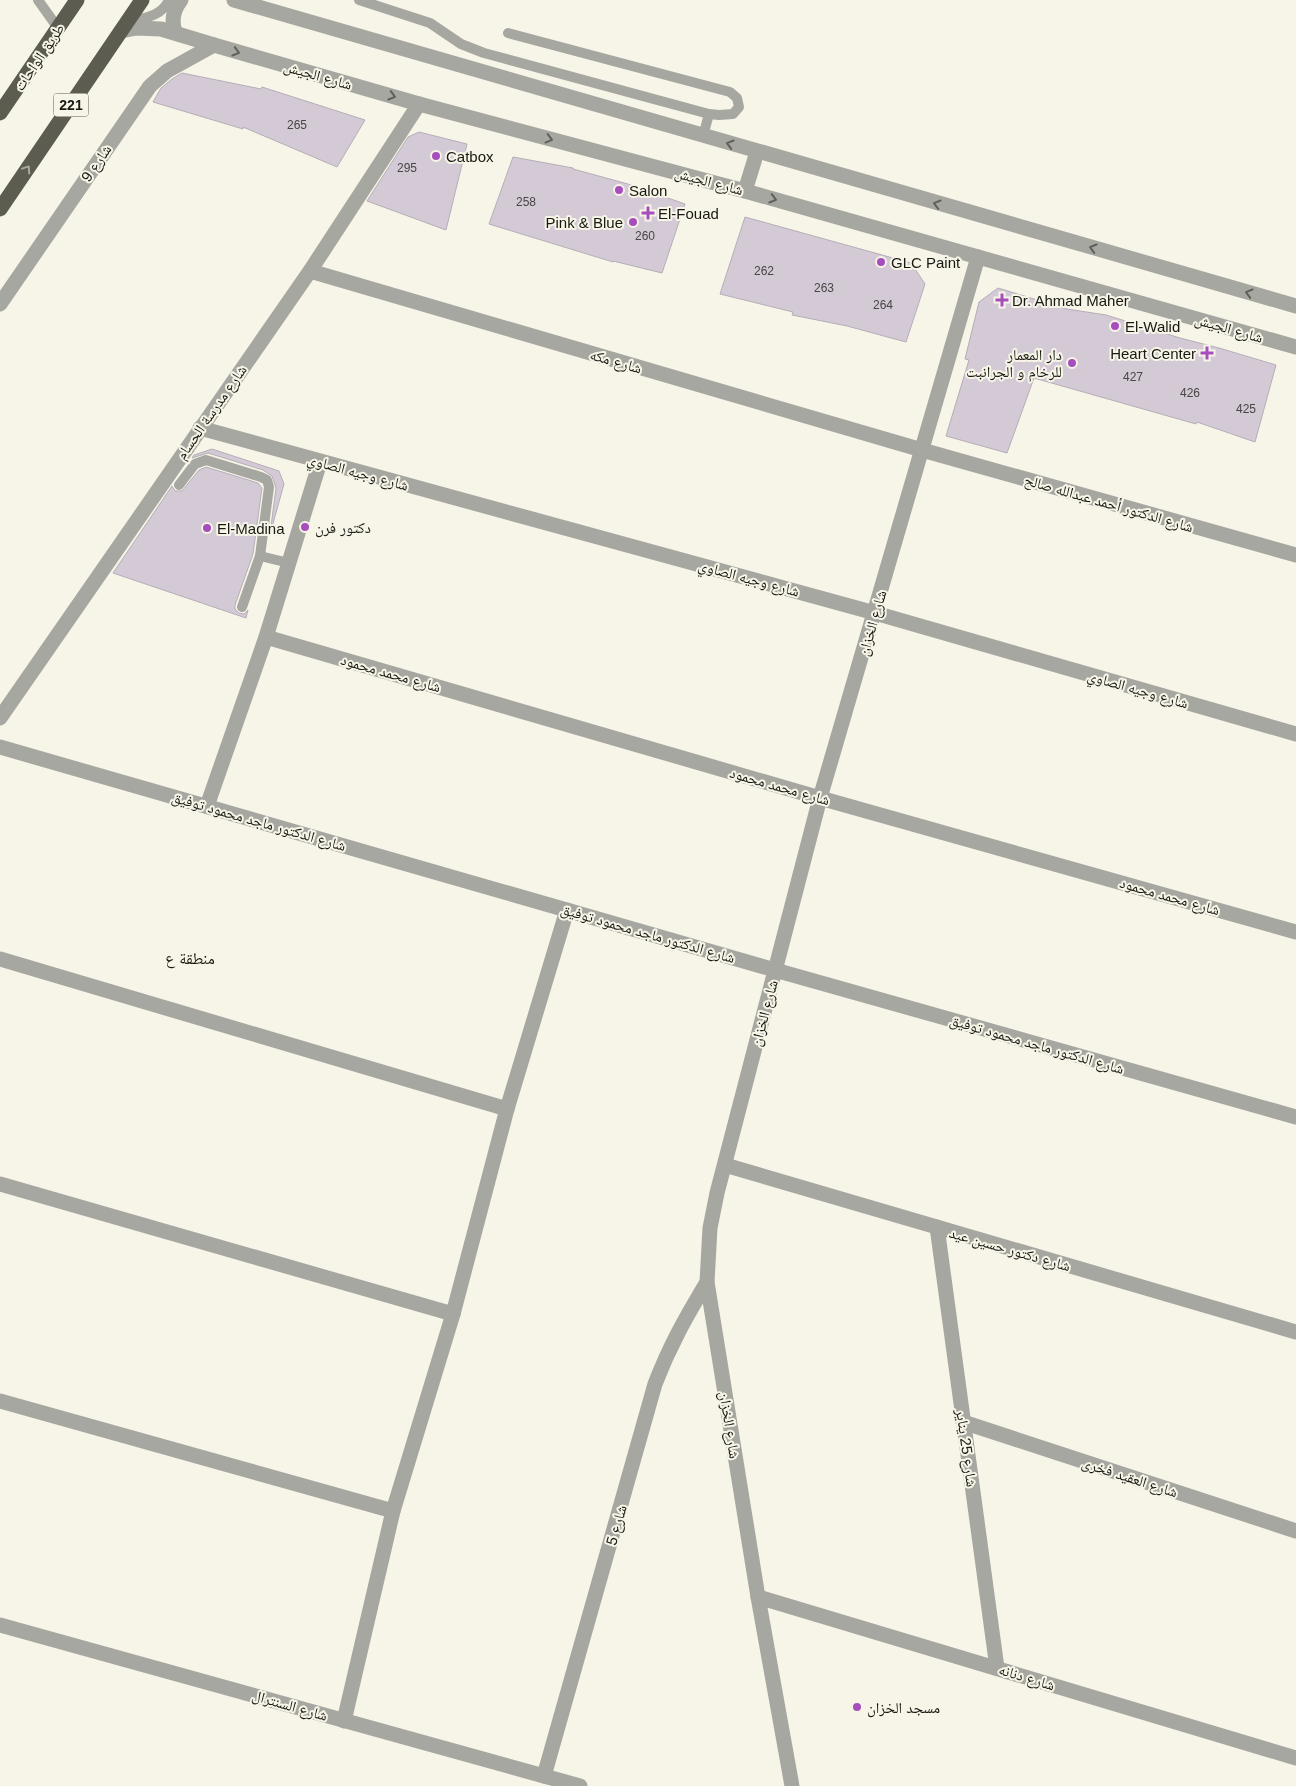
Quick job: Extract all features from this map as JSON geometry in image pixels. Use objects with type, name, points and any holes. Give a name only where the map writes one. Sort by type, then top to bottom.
[{"type":"highway","name":"طريق الواحات","points":[[0,113],[77,0]]},
{"type":"highway","name":"221","points":[[0,209],[142,0]]},
{"type":"street","points":[[175,32],[174,11],[181,0]]},
{"type":"street","points":[[235,0],[1296,306]]},
{"type":"street","name":"شارع الجيش","points":[[124,27],[149,27],[175,32],[419,104],[745,191],[1296,347]]},
{"type":"street","name":"شارع 9","points":[[0,304],[150,86],[167,71],[214,45]]},
{"type":"street","name":"شارع مدرسة الحسام","points":[[0,718],[310,271],[419,104]]},
{"type":"street","points":[[745,191],[757,152]]},
{"type":"street","name":"شارع الخزان","points":[[792,1786],[758,1597],[707,1282],[710,1228],[820,798],[978,256]]},
{"type":"street","name":"شارع مكه","points":[[310,271],[922,450]]},
{"type":"street","name":"شارع وجيه الصاوي","points":[[200,428],[875,613],[1296,734]]},
{"type":"street","name":"شارع الدكتور أحمد عبدالله صالح","points":[[922,450],[1296,555]]},
{"type":"street","points":[[207,806],[266,637],[320,462]]},
{"type":"street","name":"شارع محمد محمود","points":[[266,637],[820,798],[1296,932]]},
{"type":"street","name":"شارع الدكتور ماجد محمود توفيق","points":[[0,747],[775,970],[1296,1117]]},
{"type":"street","points":[[344,1720],[393,1511],[454,1314],[507,1109],[567,910]]},
{"type":"street","points":[[0,959],[507,1109]]},
{"type":"street","name":"شارع دكتور حسين عيد","points":[[725,1166],[1296,1332]]},
{"type":"street","points":[[0,1184],[454,1314]]},
{"type":"street","name":"شارع 25 يناير","points":[[937,1227],[997,1668]]},
{"type":"street","name":"شارع 5","points":[[544,1776],[655,1384],[666,1354],[679,1327],[707,1282]]},
{"type":"street","points":[[0,1401],[393,1511]]},
{"type":"street","name":"شارع العقيد فخرى","points":[[963,1422],[1296,1531]]},
{"type":"street","name":"شارع دنانه","points":[[758,1597],[1296,1758]]},
{"type":"street","name":"شارع السنترال","points":[[0,1624],[580,1786]]},
{"type":"lane","points":[[38,0],[58,28]]},
{"type":"lane","points":[[124,27],[155,15],[170,0]]},
{"type":"lane","points":[[359,0],[430,23],[461,44],[484,54],[710,114],[733,114],[739,107],[737,98],[730,92],[508,33]]},
{"type":"lane","points":[[703,136],[710,114]]},
{"type":"lane","points":[[190,443],[202,461]]},
{"type":"lane","points":[[179,485],[195,464],[209,460],[261,476],[267,480],[269,487],[260,556],[242,608]]},
{"type":"lane","points":[[260,556],[289,562]]},
{"type":"building","points":[[182,73],[261,89],[262,87],[365,120],[337,167],[243,127],[243,129],[153,102],[161,88]]},
{"type":"building","points":[[419,132],[467,144],[446,230],[367,201],[408,137]]},
{"type":"building","points":[[513,157],[573,168],[628,184],[685,204],[662,273],[613,262],[489,224]]},
{"type":"building","points":[[745,217],[911,263],[925,284],[906,342],[847,326],[792,315],[793,312],[720,294]]},
{"type":"building","points":[[998,288],[1067,309],[1106,315],[1276,365],[1255,442],[1197,422],[1196,424],[1034,378],[1007,453],[946,436],[969,360],[965,359],[979,302]]},
{"type":"building","points":[[212,449],[279,471],[284,484],[270,534],[276,488],[272,476],[263,470],[208,453],[192,458],[194,455]]},
{"type":"building","name":"El-Madina","points":[[206,467],[258,483],[262,488],[253,554],[235,605],[235,609],[239,613],[244,614],[248,610],[246,618],[113,573],[172,486],[175,491],[182,491],[199,470]]},
{"type":"place","name":"Catbox","points":[[436,156]]},
{"type":"place","name":"Salon","points":[[619,190]]},
{"type":"place","name":"El-Fouad","points":[[648,213]]},
{"type":"place","name":"Pink & Blue","points":[[633,222]]},
{"type":"place","name":"GLC Paint","points":[[881,262]]},
{"type":"place","name":"Dr. Ahmad Maher","points":[[1002,300]]},
{"type":"place","name":"El-Walid","points":[[1115,326]]},
{"type":"place","name":"Heart Center","points":[[1207,353]]},
{"type":"place","name":"دار المعمار للرخام و الجرانبت","points":[[1072,363]]},
{"type":"place","name":"دكتور فرن","points":[[305,527]]},
{"type":"place","name":"El-Madina","points":[[207,528]]},
{"type":"place","name":"مسجد الخزان","points":[[857,1707]]},
{"type":"district","name":"منطقة ع","points":[[190,958]]}]
